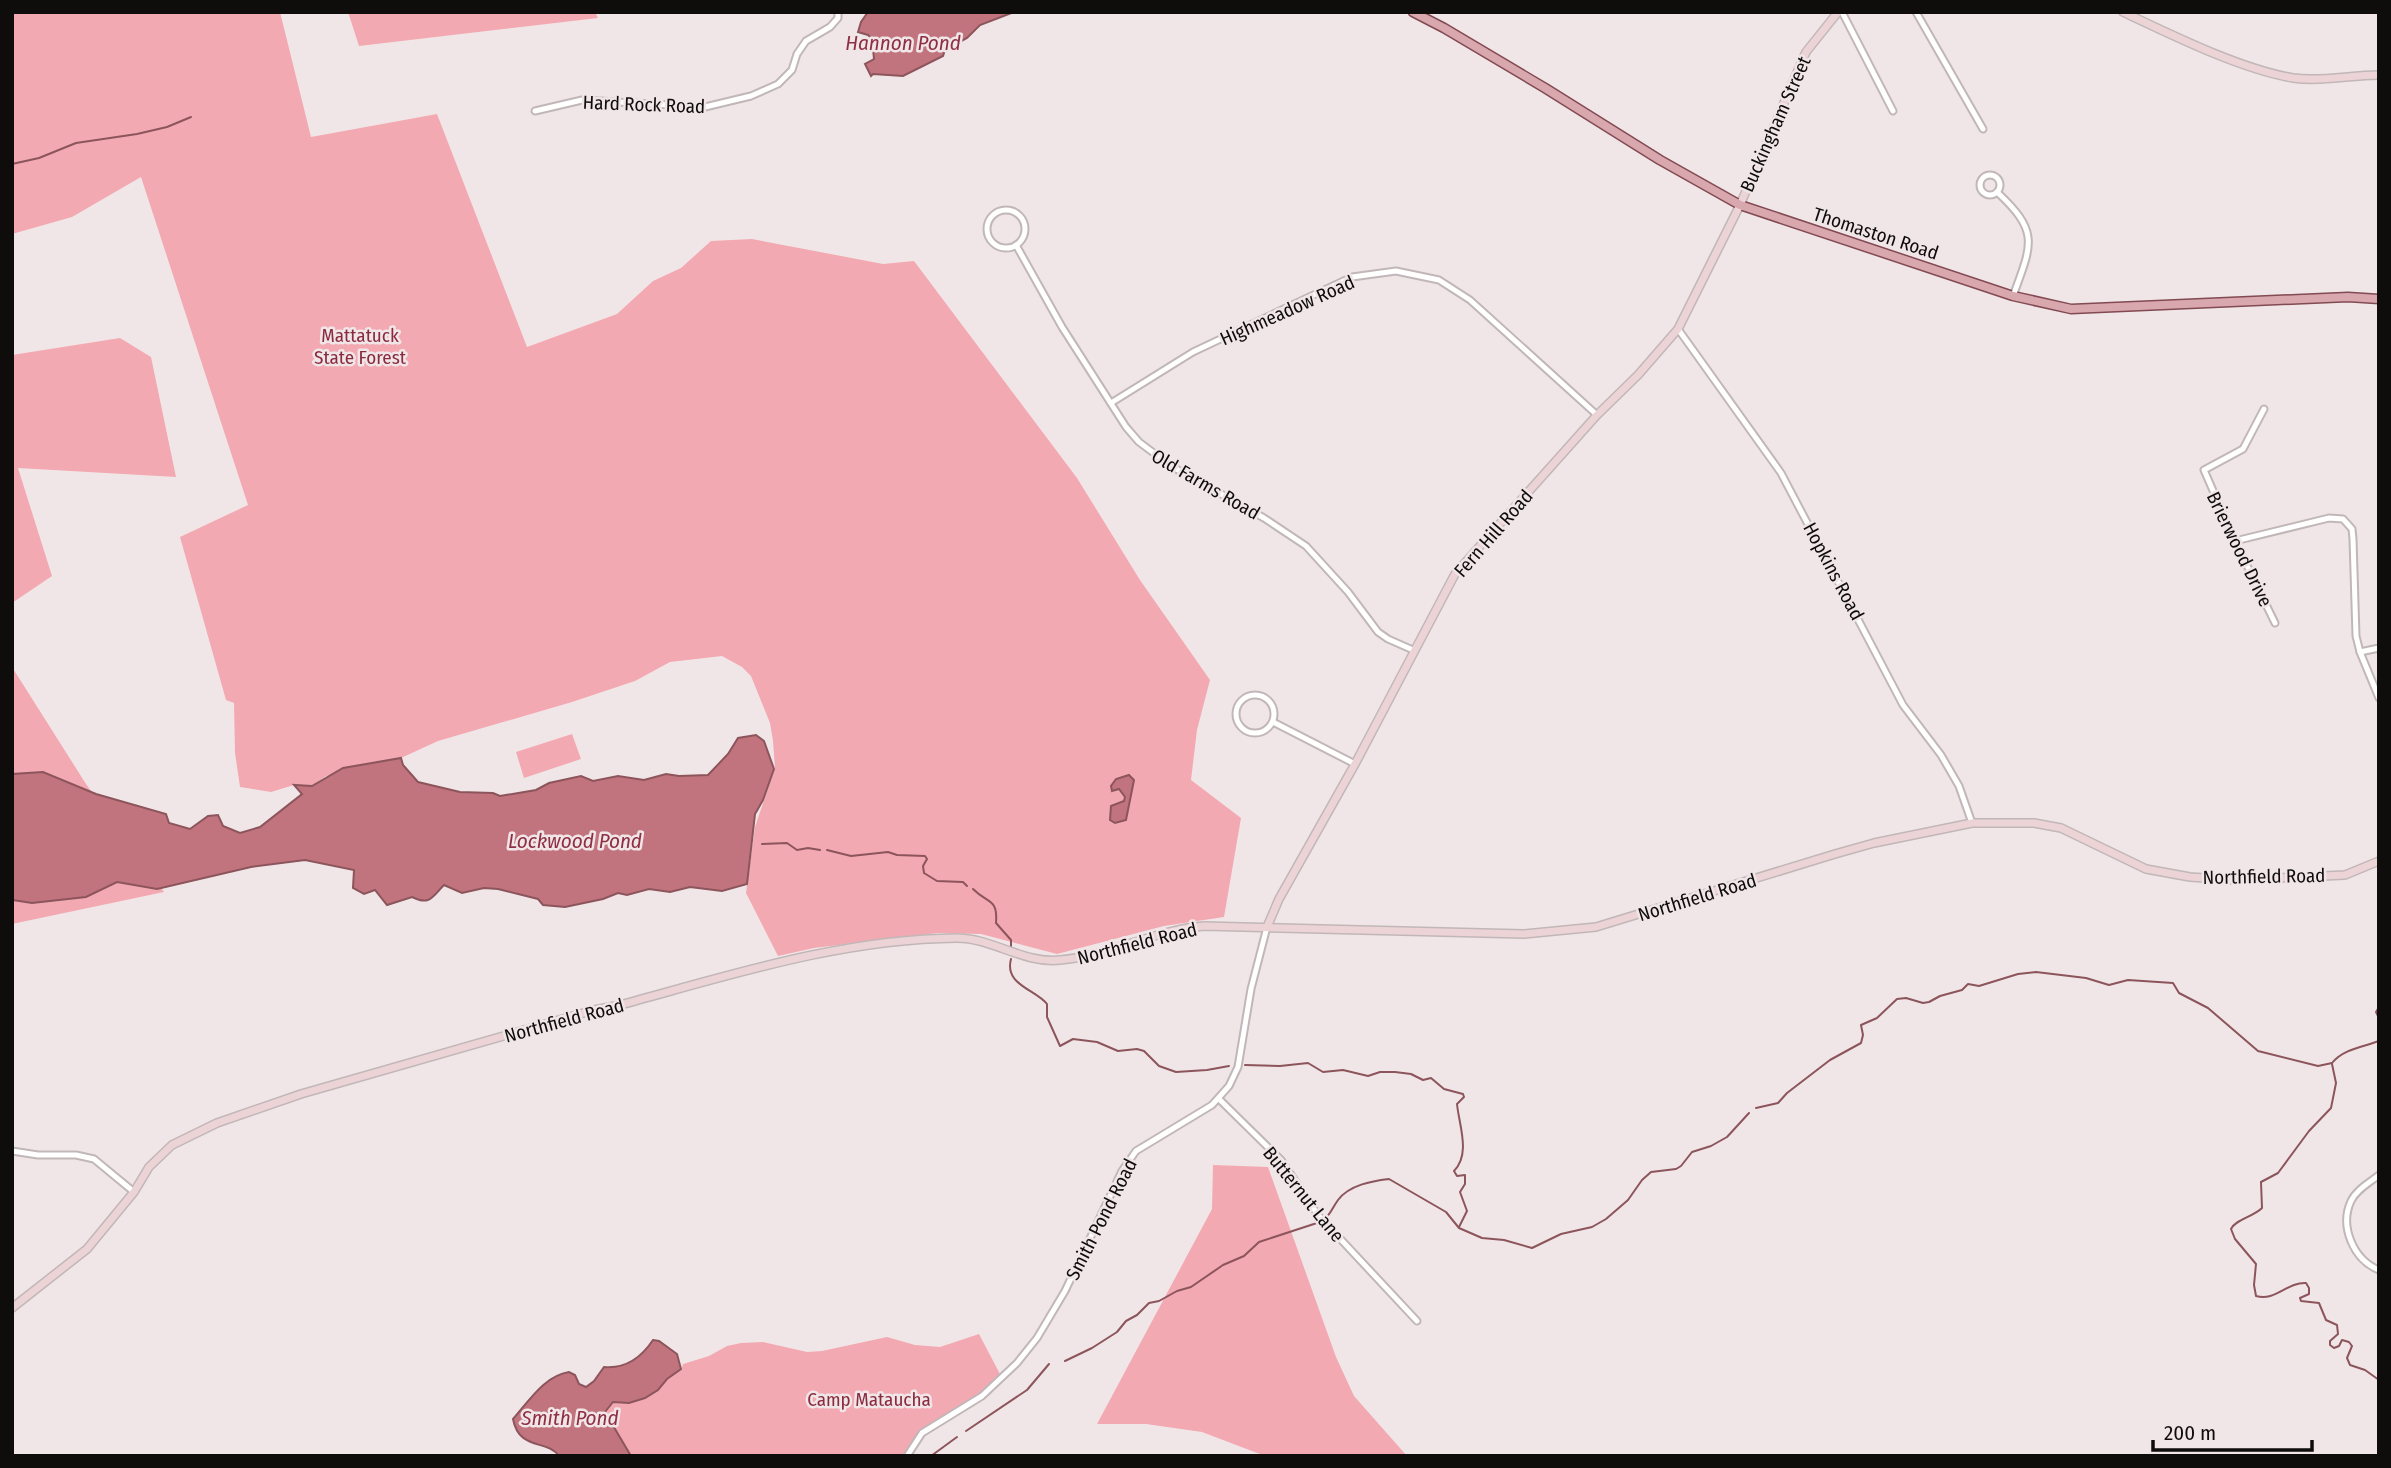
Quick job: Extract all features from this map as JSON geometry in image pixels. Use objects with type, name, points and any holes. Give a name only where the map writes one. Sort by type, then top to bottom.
[{"type":"main road","name":"Thomaston Road","points":[[1413,12],[1456,34],[1660,160],[1740,205],[2013,296],[2071,309],[2348,297],[2379,299]]},
{"type":"street","name":"Hard Rock Road","points":[[535,111],[582,100],[705,107],[751,96],[778,84],[792,70],[797,54],[806,41],[830,27],[838,18],[838,12]]},
{"type":"street","name":"Buckingham Street","points":[[1740,205],[1806,52],[1840,12]]},
{"type":"street","points":[[1840,12],[1893,111]]},
{"type":"street","points":[[1916,12],[1983,129]]},
{"type":"street","points":[[2123,12],[2244,64],[2292,78],[2379,75]]},
{"type":"street","points":[[1997,192],[2022,217],[2028,238],[2024,265],[2013,296]]},
{"type":"street","name":"Fern Hill Road","points":[[1268,927],[1279,899],[1355,764],[1455,574],[1678,329],[1740,205]]},
{"type":"street","points":[[1014,211],[1023,220],[1025,232],[1016,246],[1002,248],[989,238],[988,222],[996,212],[1014,211]]},
{"type":"street","name":"Old Farms Road","points":[[1016,246],[1062,327],[1126,427],[1152,454],[1264,518],[1306,546],[1348,592],[1378,632],[1413,650]]},
{"type":"street","name":"Highmeadow Road","points":[[1111,404],[1193,352],[1352,277],[1396,271],[1439,280],[1470,300],[1597,415]]},
{"type":"street","name":"Hopkins Road","points":[[1678,329],[1781,473],[1903,705],[1941,755],[1959,786],[1972,823]]},
{"type":"street","name":"Brierwood Drive","points":[[2264,409],[2244,449],[2206,467],[2204,475],[2275,623]]},
{"type":"street","points":[[2235,541],[2329,518],[2343,519],[2352,529],[2356,636],[2379,698]]},
{"type":"street","points":[[2360,652],[2379,648]]},
{"type":"street","points":[[1248,696],[1263,696],[1273,706],[1273,722],[1262,732],[1246,731],[1237,720],[1238,706],[1248,696]]},
{"type":"street","points":[[1273,722],[1355,764]]},
{"type":"street","name":"Northfield Road","points":[[12,1308],[87,1249],[165,1150],[217,1123],[301,1094],[594,1010],[809,954],[897,942],[956,938],[976,940],[1027,956],[1056,961],[1081,957],[1192,927],[1524,934],[1595,927],[1855,849],[1972,823],[2034,822],[2061,828],[2146,869],[2190,877],[2235,880],[2345,875],[2379,861]]},
{"type":"street","name":"Smith Pond Road","points":[[907,1456],[922,1433],[982,1396],[1017,1363],[1037,1338],[1069,1282],[1122,1171],[1136,1151],[1204,1110],[1219,1099],[1229,1086],[1238,1067],[1251,989],[1268,927]]},
{"type":"street","name":"Butternut Lane","points":[[1219,1099],[1281,1160],[1323,1220],[1417,1321]]},
{"type":"street","points":[[12,1151],[38,1156],[94,1159],[134,1192]]},
{"type":"street","points":[[2379,1175],[2355,1194],[2350,1202],[2348,1222],[2349,1236],[2357,1253],[2369,1266],[2379,1270]]},
{"type":"green space","name":"Mattatuck State Forest","points":[[12,12],[280,12],[311,137],[437,114],[527,347],[617,314],[653,281],[681,268],[711,241],[752,239],[883,264],[914,261],[1077,478],[1140,580],[1210,680],[1197,730],[1191,780],[1241,818],[1224,917],[1164,926],[1057,954],[981,934],[938,933],[814,948],[778,956],[746,893],[755,827],[775,768],[770,723],[751,676],[742,667],[722,656],[670,662],[635,681],[438,741],[401,758],[326,776],[312,786],[294,785],[271,792],[240,787],[235,753],[234,703],[226,700],[180,537],[248,505],[141,177],[72,217],[12,234]]},
{"type":"green space","points":[[348,12],[595,12],[598,18],[359,46]]},
{"type":"green space","points":[[120,338],[151,357],[176,477],[18,468],[52,576],[12,603],[12,355]]},
{"type":"green space","points":[[12,667],[86,784],[164,892],[12,924]]},
{"type":"green space","points":[[572,734],[581,759],[524,778],[516,752]]},
{"type":"green space","points":[[1213,1165],[1268,1167],[1336,1357],[1354,1396],[1407,1456],[1265,1456],[1202,1432],[1146,1424],[1097,1424],[1212,1209]]},
{"type":"green space","name":"Camp Mataucha","points":[[979,1334],[1001,1376],[965,1406],[927,1427],[903,1456],[631,1456],[606,1417],[605,1412],[613,1402],[629,1403],[658,1390],[667,1379],[681,1370],[683,1364],[709,1356],[727,1346],[763,1342],[807,1352],[887,1337],[915,1345],[940,1347]]},
{"type":"water","name":"Hannon Pond","points":[[868,12],[1014,12],[980,25],[967,38],[945,50],[943,56],[903,76],[871,76],[865,64],[874,59],[872,39],[858,32]]},
{"type":"water","name":"Lockwood Pond","points":[[756,735],[764,741],[774,769],[755,814],[747,884],[722,891],[690,887],[670,892],[649,889],[627,895],[618,893],[565,907],[543,905],[538,899],[498,889],[484,888],[462,893],[444,885],[427,900],[412,897],[387,905],[375,890],[364,894],[353,888],[354,870],[305,860],[251,867],[157,889],[117,882],[86,897],[32,903],[12,900],[12,774],[43,772],[96,794],[166,814],[169,823],[190,829],[208,816],[218,815],[223,826],[240,833],[260,827],[302,794],[294,785],[312,786],[343,768],[401,758],[403,765],[418,782],[460,792],[493,793],[500,796],[536,790],[549,783],[581,776],[593,781],[618,776],[644,780],[666,774],[708,775],[728,754],[738,738]]},
{"type":"water","points":[[1129,775],[1134,780],[1126,820],[1115,823],[1110,820],[1111,806],[1124,801],[1125,797],[1119,789],[1112,791],[1111,786],[1116,779]]},
{"type":"water","name":"Smith Pond","points":[[653,1340],[659,1341],[677,1354],[681,1369],[645,1398],[629,1403],[613,1402],[605,1412],[631,1456],[559,1456],[548,1448],[527,1440],[516,1429],[513,1419],[552,1378],[569,1372],[575,1375],[579,1384],[586,1387],[604,1367],[619,1366],[632,1361]]},
{"type":"waterway","points":[[12,164],[39,158],[76,143],[137,134],[167,127],[191,117]]},
{"type":"waterway","points":[[762,844],[787,843],[797,850],[820,850]]},
{"type":"waterway","points":[[827,850],[851,856],[888,852],[925,856],[927,859],[923,866],[924,873],[937,881],[963,882],[967,886]]},
{"type":"waterway","points":[[973,889],[994,905],[996,923],[1011,940],[1011,947]]},
{"type":"waterway","points":[[1011,959],[1010,968],[1016,981],[1047,1004],[1047,1017],[1060,1046],[1073,1039],[1097,1042],[1118,1051],[1137,1049],[1144,1051],[1159,1066],[1176,1072],[1229,1066]]},
{"type":"waterway","points":[[1756,1108],[1778,1103],[1830,1060],[1861,1043],[1861,1025],[1877,1018],[1897,999],[1929,1002],[1962,990],[1968,984],[1979,986],[2018,974],[2036,972],[2086,978],[2109,985],[2128,980],[2173,983],[2179,993],[2208,1008],[2258,1051],[2318,1066],[2332,1063]]},
{"type":"waterway","points":[[2379,1007],[2376,1012],[2379,1018]]},
{"type":"waterway","points":[[2332,1063],[2347,1051],[2379,1041]]},
{"type":"waterway","points":[[1245,1065],[1280,1066],[1308,1063],[1323,1072],[1343,1070],[1368,1076],[1380,1072],[1411,1074],[1423,1080],[1431,1078],[1444,1089],[1463,1094],[1464,1097],[1457,1104],[1463,1148],[1459,1164],[1454,1171],[1457,1176],[1465,1175],[1465,1184],[1460,1192],[1467,1211],[1459,1227]]},
{"type":"waterway","points":[[2332,1064],[2336,1083],[2331,1108],[2309,1131],[2278,1173],[2261,1182],[2262,1208],[2231,1229],[2235,1239],[2256,1264],[2256,1296],[2269,1296],[2293,1285],[2306,1283],[2309,1294],[2300,1298],[2301,1301],[2319,1303],[2326,1320],[2337,1325],[2338,1334],[2330,1341],[2330,1345],[2334,1348],[2339,1346],[2342,1340],[2349,1342],[2352,1346],[2347,1358],[2350,1365],[2365,1370],[2379,1380]]},
{"type":"waterway","points":[[1325,1219],[1338,1200],[1354,1187],[1389,1179],[1446,1212],[1459,1228],[1482,1238],[1504,1240],[1532,1248],[1561,1234],[1592,1227],[1606,1219],[1628,1200],[1651,1172],[1681,1166],[1692,1152],[1727,1137],[1749,1113]]},
{"type":"waterway","points":[[1065,1361],[1117,1332],[1126,1321],[1149,1303],[1191,1287],[1223,1265],[1244,1256],[1259,1242],[1320,1222]]},
{"type":"waterway","points":[[966,1431],[1027,1390],[1049,1364]]},
{"type":"waterway","points":[[931,1456],[957,1437]]}]
